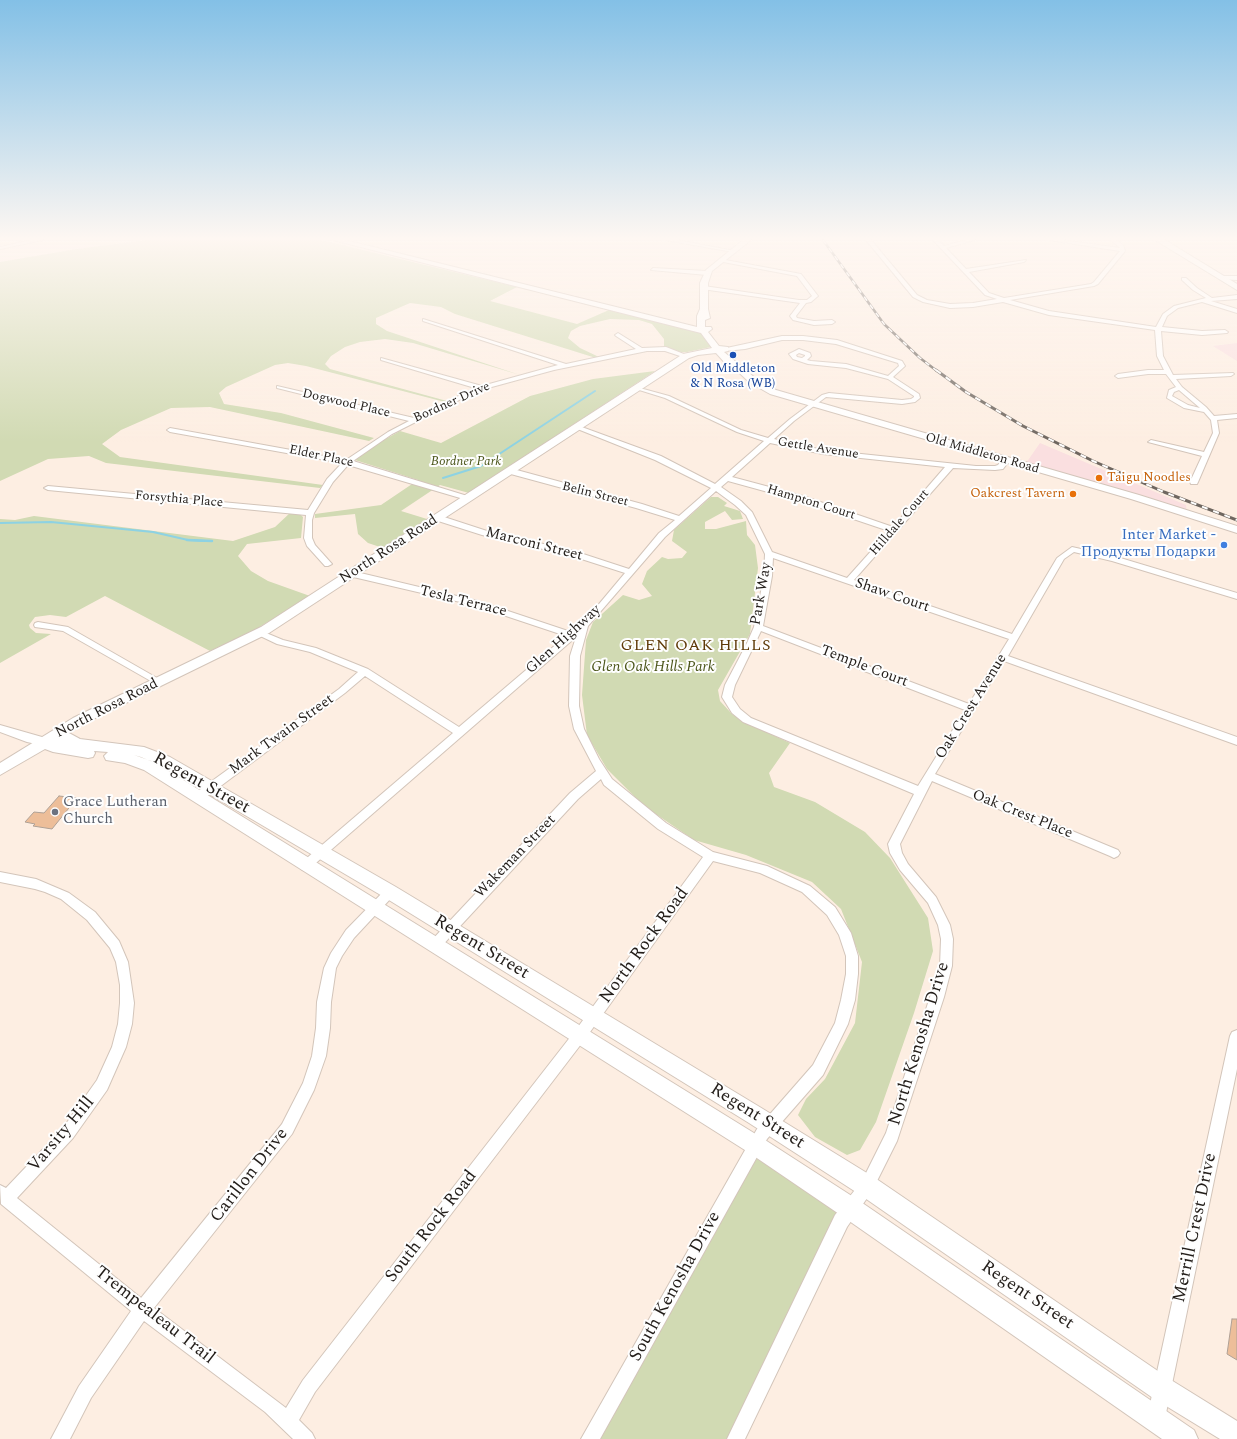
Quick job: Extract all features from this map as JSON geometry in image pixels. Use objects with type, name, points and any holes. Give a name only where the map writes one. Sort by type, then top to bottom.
[{"type":"street","points":[[609,307],[657,319],[703,327]]},
{"type":"street","name":"Old Middleton Road","points":[[704,307],[706,312],[703,327],[729,362],[735,364],[752,380],[765,388],[813,404],[1187,513],[1237,530]]},
{"type":"street","points":[[801,307],[793,316],[795,319],[814,323],[832,322]]},
{"type":"street","points":[[1028,307],[1049,313],[1158,329],[1202,333],[1225,332]]},
{"type":"street","points":[[1176,307],[1170,310],[1160,323],[1158,329],[1160,356],[1170,375],[1180,388],[1213,418],[1216,433],[1194,482]]},
{"type":"street","points":[[1225,307],[1237,311]]},
{"type":"street","points":[[657,319],[703,327]]},
{"type":"street","points":[[425,320],[564,366]]},
{"type":"street","points":[[618,335],[641,350]]},
{"type":"street","points":[[721,350],[745,347],[782,338],[803,338],[837,342],[900,362],[902,366],[892,374],[890,378],[849,367],[804,360]]},
{"type":"street","name":"Bordner Drive","points":[[328,564],[310,542],[308,530],[310,513],[330,481],[347,462],[385,436],[414,420],[482,388],[564,366],[641,350],[666,349],[686,356]]},
{"type":"street","name":"North Rosa Road","points":[[0,770],[78,721],[259,633],[470,498],[686,356],[721,350]]},
{"type":"street","points":[[383,359],[482,388]]},
{"type":"street","points":[[1118,376],[1148,372],[1170,375],[1231,374]]},
{"type":"street","name":"Glen Highway","points":[[305,866],[584,625],[597,612],[662,535],[768,441],[813,404],[824,396],[834,395],[902,402],[916,400],[916,394],[890,378]]},
{"type":"street","name":"Dogwood Place","points":[[279,387],[414,420]]},
{"type":"street","name":"Gettle Avenue","points":[[638,388],[667,397],[725,425],[768,441],[823,452],[995,468],[1000,467],[1006,460]]},
{"type":"street","points":[[1180,388],[1171,391],[1169,397],[1172,400],[1186,406],[1207,411]]},
{"type":"street","points":[[1213,418],[1237,416]]},
{"type":"street","name":"Park Way","points":[[577,427],[658,458],[716,487],[738,503],[749,514],[763,539],[769,554],[768,576],[758,627],[752,644],[730,685],[727,697],[736,711],[747,720],[921,792]]},
{"type":"street","name":"Elder Place","points":[[170,430],[347,462],[470,498]]},
{"type":"street","points":[[1151,442],[1206,455]]},
{"type":"street","name":"Hilldale Court","points":[[849,581],[896,530],[951,465]]},
{"type":"street","name":"Belin Street","points":[[510,471],[639,506],[680,519]]},
{"type":"street","name":"Hampton Court","points":[[727,478],[812,502],[896,530]]},
{"type":"street","name":"Forsythia Place","points":[[48,488],[310,513]]},
{"type":"street","name":"Marconi Street","points":[[438,518],[485,532],[571,553],[630,572]]},
{"type":"street","name":"Oak Crest Avenue","points":[[900,858],[894,844],[896,838],[929,776],[1014,638],[1061,558],[1074,548],[1237,596]]},
{"type":"street","name":"Shaw Court","points":[[769,554],[1014,638]]},
{"type":"street","name":"Tesla Terrace","points":[[352,574],[379,582],[476,603],[572,635]]},
{"type":"street","points":[[38,624],[65,629],[159,682]]},
{"type":"street","points":[[584,625],[574,656],[574,706],[579,729],[608,782],[638,808],[688,843],[710,856],[763,869],[806,889],[831,911],[845,933],[852,956],[852,974],[848,1000],[840,1024],[818,1070],[807,1085],[762,1134]]},
{"type":"street","name":"Temple Court","points":[[758,627],[970,708]]},
{"type":"street","points":[[259,633],[280,642],[313,650],[365,671],[459,732]]},
{"type":"street","points":[[1002,657],[1237,741]]},
{"type":"street","name":"Mark Twain Street","points":[[204,793],[342,691],[365,671]]},
{"type":"street","points":[[0,728],[31,740],[45,742]]},
{"type":"street","name":"Regent Street","points":[[45,742],[53,747],[126,758],[149,766],[204,793],[321,852],[390,892],[448,929],[594,1016],[762,1134],[850,1208],[1155,1420],[1186,1439]]},
{"type":"street","name":"Wakeman Street","points":[[434,946],[448,929],[569,802],[602,772]]},
{"type":"street","name":"Oak Crest Place","points":[[929,776],[1114,853]]},
{"type":"street","name":"Regent Street","points":[[204,793],[305,866],[580,1035],[762,1134],[866,1186],[1162,1389],[1237,1435]]},
{"type":"street","name":"North Rock Road","points":[[580,1035],[710,856]]},
{"type":"street","name":"North Kenosha Drive","points":[[850,1208],[866,1186],[881,1160],[901,1112],[946,966],[947,939],[944,925],[932,900],[900,858]]},
{"type":"street","name":"Varsity Hill","points":[[0,877],[36,884],[49,889],[65,896],[91,916],[115,945],[120,956],[126,985],[127,1003],[125,1024],[119,1047],[102,1085],[68,1133],[3,1196]]},
{"type":"street","name":"Carillon Drive","points":[[60,1439],[85,1392],[129,1327],[287,1129],[309,1085],[319,1056],[324,1028],[324,1002],[330,968],[337,953],[350,934],[390,892]]},
{"type":"street","name":"South Rock Road","points":[[288,1421],[309,1386],[580,1035]]},
{"type":"street","name":"Merrill Crest Drive","points":[[1155,1420],[1237,1036]]},
{"type":"street","name":"South Kenosha Drive","points":[[590,1439],[762,1134]]},
{"type":"street","name":"Trempealeau Trail","points":[[3,1196],[143,1310],[271,1406],[306,1439]]},
{"type":"street","points":[[736,1439],[841,1221],[850,1208]]},
{"type":"shaded area","points":[[1237,343],[1237,361],[1213,346]]},
{"type":"shaded area","points":[[1040,443],[1186,505],[1187,513],[1024,466]]},
{"type":"green space","points":[[0,307],[401,307],[376,318],[376,324],[387,331],[520,375],[413,343],[385,339],[360,342],[345,347],[331,356],[325,364],[330,369],[447,401],[445,402],[306,366],[288,363],[275,365],[226,387],[219,393],[224,404],[281,413],[374,438],[369,441],[210,407],[171,408],[121,430],[102,444],[120,457],[323,485],[320,488],[106,463],[89,456],[48,459],[0,481]]},
{"type":"green space","points":[[441,307],[513,307],[577,324],[609,310],[701,333],[711,347],[681,352],[664,347],[664,339],[652,324],[639,320],[610,319],[580,326],[571,331],[568,338],[580,348],[599,357],[596,358],[455,314]]},
{"type":"green space","name":"Bordner Park","points":[[655,371],[469,493],[440,485],[401,511],[427,519],[383,548],[368,543],[358,534],[355,514],[315,518],[315,514],[381,505],[418,480],[355,460],[373,446],[400,431],[441,443],[530,396],[593,379]]},
{"type":"green space","name":"Glen Oak Hills Park","points":[[711,497],[718,497],[727,503],[724,506],[740,511],[743,519],[732,520],[725,511],[705,522],[705,529],[716,529],[746,521],[747,535],[755,545],[758,568],[750,634],[718,690],[720,701],[732,714],[744,722],[790,743],[769,773],[774,787],[815,802],[865,832],[890,858],[928,918],[933,951],[914,1013],[876,1122],[860,1150],[847,1155],[815,1137],[798,1115],[806,1099],[825,1079],[855,1023],[862,962],[841,909],[812,882],[746,855],[694,840],[644,806],[607,769],[587,735],[582,695],[586,640],[593,622],[623,595],[639,600],[652,596],[642,584],[647,571],[662,557],[668,559],[682,558],[687,552],[672,541],[674,530]]},
{"type":"green space","points":[[291,512],[300,514],[303,517],[301,538],[247,544],[238,556],[251,571],[268,581],[310,596],[253,631],[210,651],[105,596],[66,617],[50,615],[35,617],[29,625],[30,628],[36,633],[51,634],[0,663],[0,519],[15,520],[34,516],[233,541],[275,527]]},
{"type":"green space","points":[[755,1145],[850,1208],[736,1439],[590,1439]]},
{"type":"building","name":"Grace Lutheran Church","points":[[59,796],[77,798],[52,829],[33,826],[35,824],[25,822],[34,812],[44,813]]},
{"type":"building","points":[[1232,1319],[1237,1319],[1237,1360],[1227,1354]]},
{"type":"waterway","points":[[443,478],[481,466],[595,391]]},
{"type":"waterway","points":[[0,523],[51,522],[153,532],[190,540]]},
{"type":"waterway","points":[[190,540],[212,541]]},
{"type":"waterway","points":[[190,540],[205,541]]},
{"type":"railway","points":[[872,307],[884,324],[920,358],[937,371]]},
{"type":"railway","points":[[936,370],[966,392],[1023,426],[1093,461],[1164,492],[1237,520]]},
{"type":"place","name":"Old Middleton & N Rosa (WB)","points":[[733,355]]},
{"type":"place","name":"Taigu Noodles","points":[[1099,478]]},
{"type":"place","name":"Oakcrest Tavern","points":[[1073,494]]},
{"type":"place","name":"Inter Market - Продукты Подарки","points":[[1224,545]]},
{"type":"place","name":"Grace Lutheran Church","points":[[55,812]]},
{"type":"district","name":"GLEN OAK HILLS","points":[[696,647]]}]
